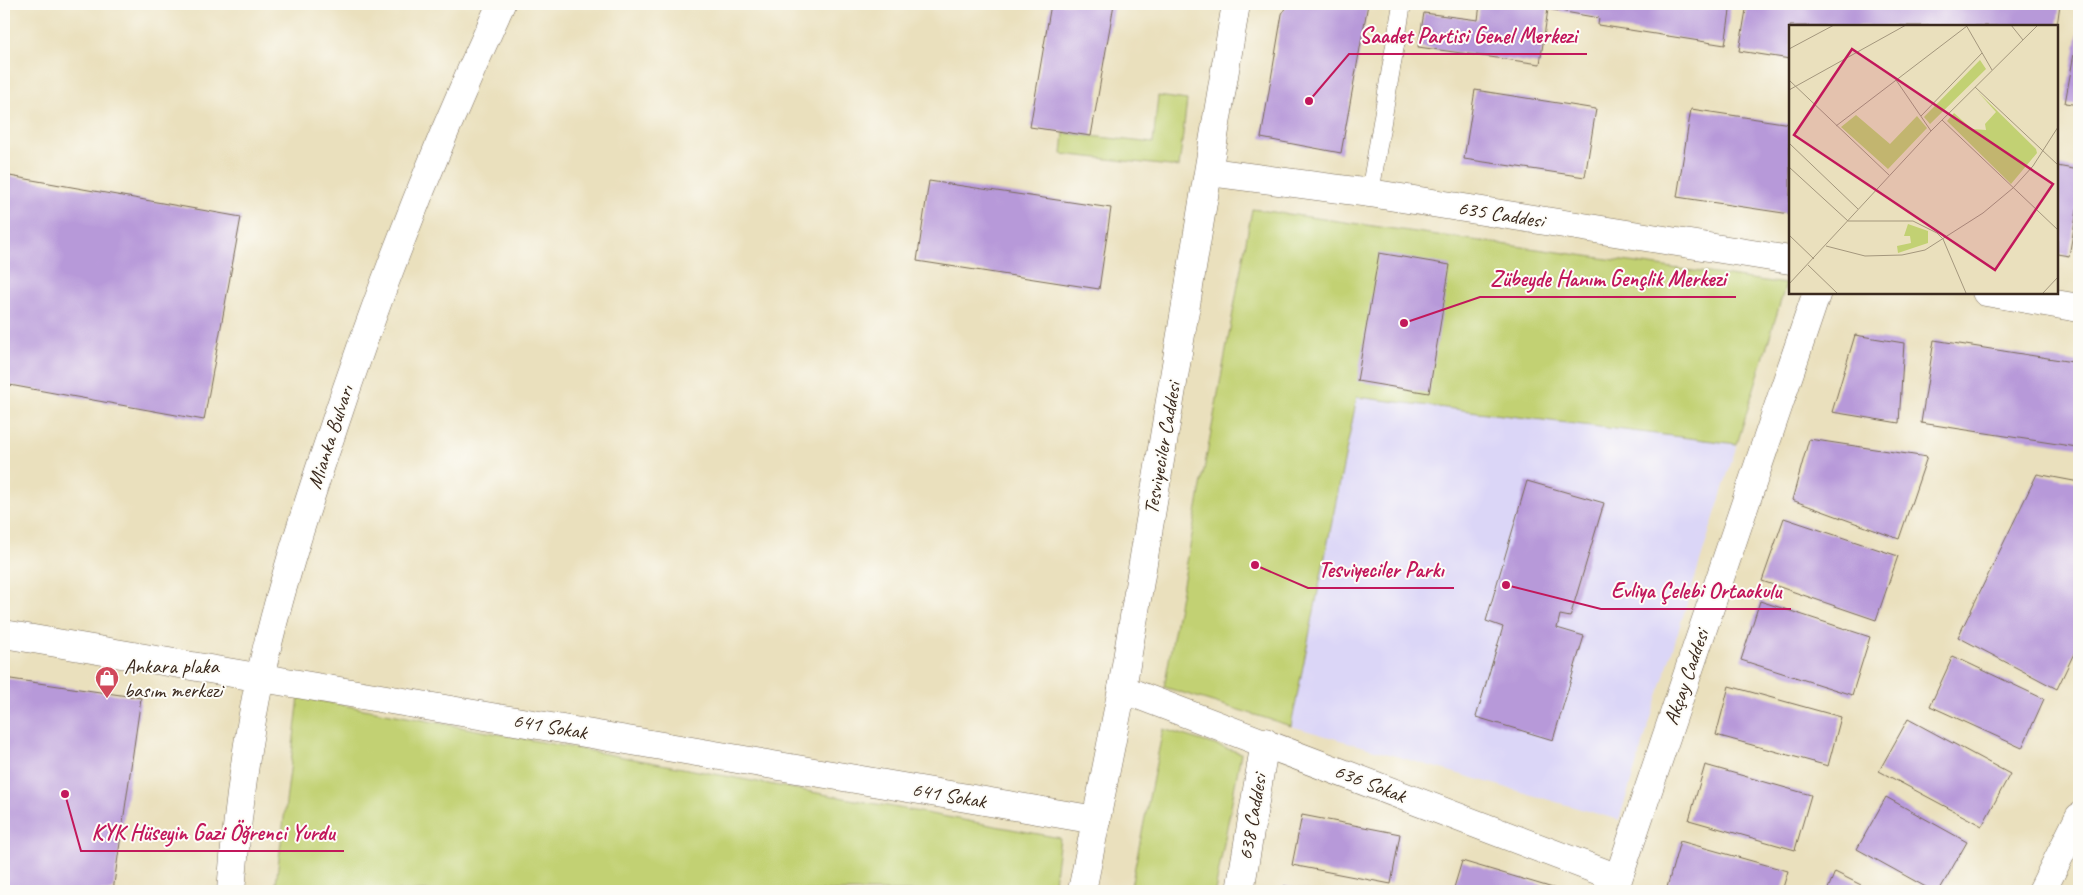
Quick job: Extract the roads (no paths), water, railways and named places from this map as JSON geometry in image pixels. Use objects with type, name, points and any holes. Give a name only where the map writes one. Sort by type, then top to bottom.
[{"type":"street","name":"Mianka Bulvarı","points":[[231,891],[240,792],[260,676],[299,532],[357,354],[440,143],[501,4]]},
{"type":"street","name":"Tesviyeciler Caddesi","points":[[1082,891],[1122,689],[1210,172],[1236,4]]},
{"type":"street","name":"635 Caddesi","points":[[1210,172],[1370,193],[1789,260]]},
{"type":"street","name":"Akçay Caddesi","points":[[1616,885],[1816,294]]},
{"type":"street","points":[[1998,294],[2079,308]]},
{"type":"street","name":"641 Sokak","points":[[4,634],[260,676],[1096,820]]},
{"type":"street","name":"636 Sokak","points":[[1122,689],[1265,742],[1616,885]]},
{"type":"street","name":"638 Caddesi","points":[[1240,891],[1265,742]]},
{"type":"street","points":[[2042,891],[2079,817]]},
{"type":"lane","points":[[1370,193],[1402,4]]},
{"type":"place","name":"Saadet Partisi Genel Merkezi","points":[[1309,101]]},
{"type":"place","name":"Zübeyde Hanım Gençlik Merkezi","points":[[1404,323]]},
{"type":"place","name":"Tesviyeciler Parkı","points":[[1255,565]]},
{"type":"place","name":"Evliya Çelebi Ortaokulu","points":[[1506,585]]},
{"type":"place","name":"Ankara plaka basım merkezi","points":[[107,699]]},
{"type":"place","name":"KYK Hüseyin Gazi Öğrenci Yurdu","points":[[65,794]]}]
